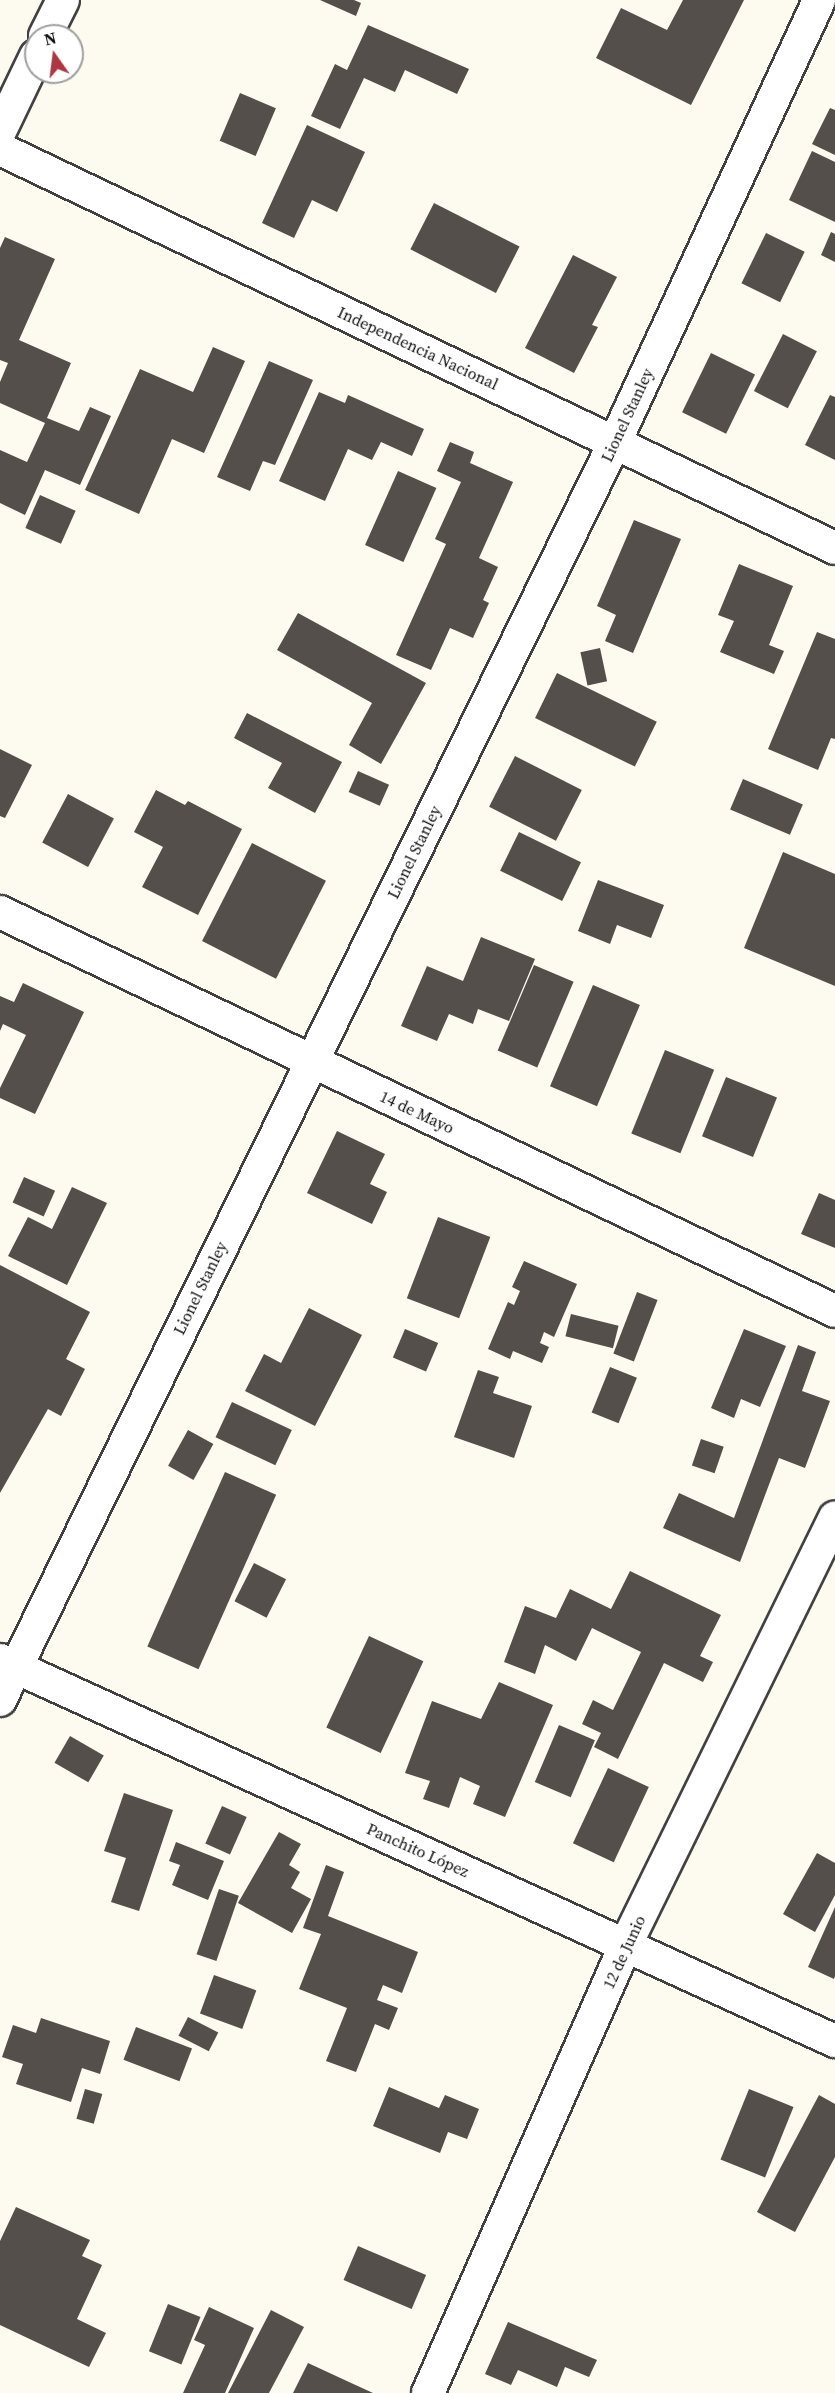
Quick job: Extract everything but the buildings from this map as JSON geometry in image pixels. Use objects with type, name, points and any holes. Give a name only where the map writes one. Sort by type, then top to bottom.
[{"type":"street","points":[[51,24],[63,0]]},
{"type":"street","name":"Lionel Stanley","points":[[0,1700],[8,1663],[311,1061],[615,442],[819,0]]},
{"type":"street","points":[[0,131],[24,81]]},
{"type":"street","name":"Independencia Nacional","points":[[0,149],[835,548]]},
{"type":"street","name":"14 de Mayo","points":[[0,912],[835,1311]]},
{"type":"street","name":"12 de Junio","points":[[428,2393],[626,1944],[835,1517]]},
{"type":"street","name":"Panchito López","points":[[8,1663],[835,2041]]}]
